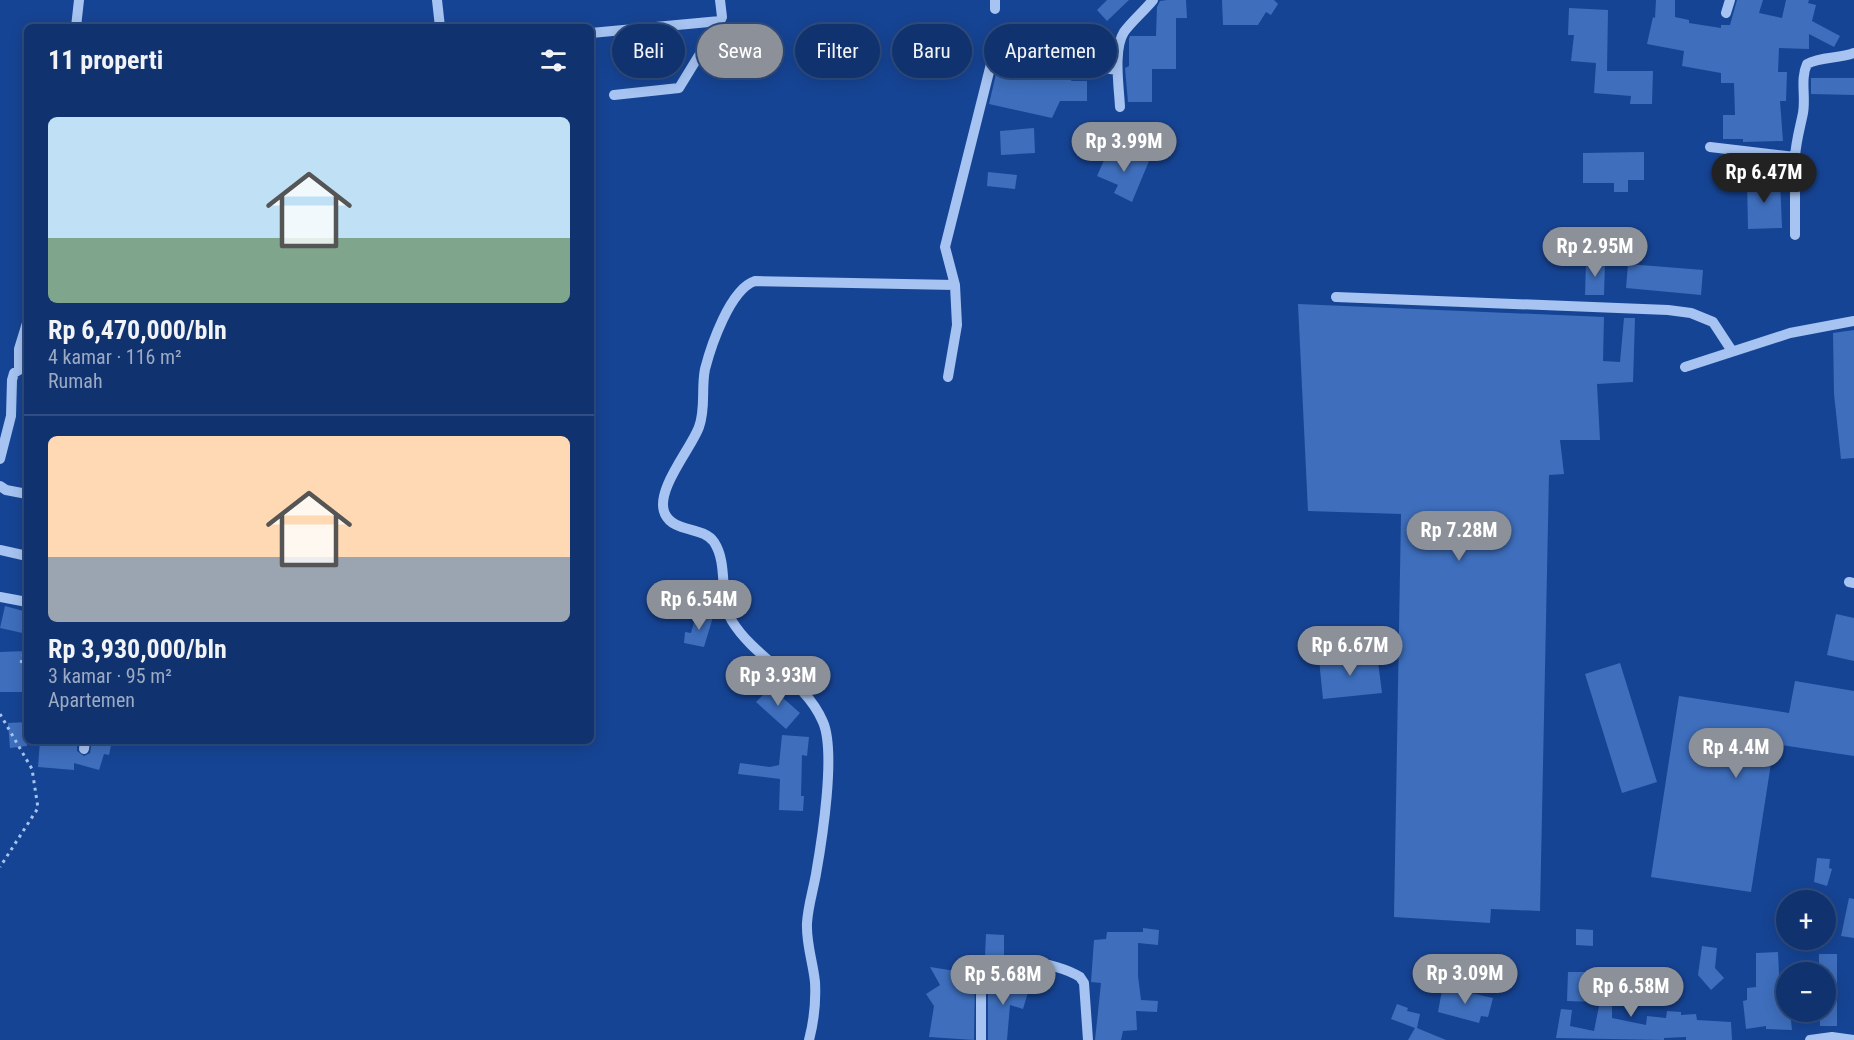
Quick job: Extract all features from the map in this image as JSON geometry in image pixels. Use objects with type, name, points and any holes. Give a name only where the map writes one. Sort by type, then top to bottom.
[{"type":"street","points":[[76,24],[79,0]]},
{"type":"street","points":[[437,0],[440,24]]},
{"type":"street","points":[[614,95],[680,88],[722,17],[720,0]]},
{"type":"street","points":[[1120,107],[1117,70],[1120,40],[1153,0]]},
{"type":"street","points":[[1726,13],[1730,0]]},
{"type":"street","points":[[594,33],[720,21]]},
{"type":"street","points":[[1795,235],[1796,136],[1803,112],[1803,73],[1807,64],[1817,60],[1854,53]]},
{"type":"street","points":[[948,377],[957,325],[956,285],[945,247],[987,78]]},
{"type":"street","points":[[1710,147],[1795,157]]},
{"type":"street","points":[[809,1040],[815,1010],[815,982],[807,949],[807,921],[816,876],[828,775],[828,742],[823,722],[794,683],[734,623],[727,610],[720,560],[713,540],[704,534],[672,522],[666,516],[663,500],[704,413],[705,370],[715,338],[735,297],[746,284],[755,282],[956,285]]},
{"type":"street","points":[[1336,297],[1668,310],[1691,313],[1713,322],[1732,351]]},
{"type":"street","points":[[1685,368],[1790,333],[1854,321]]},
{"type":"street","points":[[0,459],[11,416],[6,385],[14,373],[23,370],[20,349],[24,334]]},
{"type":"street","points":[[0,486],[6,490],[24,494]]},
{"type":"street","points":[[0,550],[24,555]]},
{"type":"street","points":[[0,597],[24,601]]},
{"type":"street","points":[[981,1040],[981,979],[990,967],[1009,961],[1049,966],[1080,977],[1084,983],[1088,1040]]},
{"type":"street","points":[[1810,1040],[1832,1038],[1854,1040]]},
{"type":"path","points":[[21,663],[24,652]]},
{"type":"path","points":[[0,714],[32,769],[38,808],[0,867]]},
{"type":"building","points":[[1107,0],[1129,0],[1107,21],[1097,10]]},
{"type":"building","points":[[1186,0],[1187,18],[1176,18],[1176,69],[1152,69],[1152,102],[1128,102],[1125,68],[1129,66],[1130,36],[1156,36],[1157,7],[1160,1]]},
{"type":"building","points":[[1222,0],[1274,0],[1278,4],[1271,15],[1266,12],[1258,25],[1223,25]]},
{"type":"building","points":[[1656,0],[1675,0],[1675,17],[1689,20],[1689,23],[1721,28],[1721,25],[1730,25],[1737,0],[1763,0],[1759,13],[1782,18],[1786,0],[1809,0],[1808,3],[1816,5],[1812,21],[1840,36],[1834,47],[1809,34],[1809,49],[1779,48],[1778,72],[1787,72],[1786,101],[1780,101],[1783,141],[1743,142],[1743,139],[1723,139],[1723,115],[1735,115],[1734,83],[1721,83],[1721,73],[1682,66],[1684,51],[1647,44],[1653,17],[1655,18]]},
{"type":"building","points":[[1569,8],[1608,10],[1607,71],[1653,71],[1652,104],[1630,104],[1631,96],[1594,93],[1596,63],[1571,61],[1574,35],[1568,35]]},
{"type":"building","points":[[995,78],[1067,78],[1072,81],[1087,81],[1087,101],[1060,101],[1052,118],[989,104]]},
{"type":"building","points":[[1811,78],[1854,78],[1854,95],[1811,94]]},
{"type":"building","points":[[1034,128],[1035,153],[1001,155],[1000,131]]},
{"type":"building","points":[[1109,149],[1127,156],[1128,152],[1149,161],[1132,202],[1114,193],[1118,185],[1097,176]]},
{"type":"building","points":[[1644,152],[1644,180],[1628,180],[1628,192],[1614,192],[1614,183],[1583,183],[1583,153]]},
{"type":"building","points":[[988,172],[1017,175],[1015,189],[987,186]]},
{"type":"building","points":[[1780,179],[1782,228],[1748,229],[1747,180]]},
{"type":"building","points":[[1586,262],[1605,262],[1604,295],[1585,295]]},
{"type":"building","points":[[1628,264],[1703,270],[1701,295],[1626,288]]},
{"type":"building","points":[[1298,304],[1604,317],[1603,361],[1620,362],[1624,318],[1635,318],[1633,382],[1597,384],[1600,440],[1560,440],[1564,474],[1549,475],[1540,911],[1491,909],[1490,923],[1394,917],[1401,514],[1308,511]]},
{"type":"building","points":[[1854,330],[1854,458],[1841,459],[1834,394],[1833,333]]},
{"type":"building","points":[[5,606],[24,611],[24,633],[0,628]]},
{"type":"building","points":[[697,612],[713,617],[704,647],[684,643],[685,632],[691,633]]},
{"type":"building","points":[[1836,614],[1854,618],[1854,661],[1827,655]]},
{"type":"building","points":[[24,651],[24,692],[0,692],[0,652]]},
{"type":"building","points":[[1377,654],[1382,693],[1323,699],[1319,660]]},
{"type":"building","points":[[1620,663],[1657,782],[1622,793],[1585,674]]},
{"type":"building","points":[[1795,681],[1854,691],[1854,756],[1774,744],[1751,892],[1651,877],[1679,696],[1789,713]]},
{"type":"building","points":[[774,684],[785,696],[783,698],[800,713],[786,729],[756,702]]},
{"type":"building","points":[[24,722],[24,744],[27,746],[10,748],[8,723]]},
{"type":"building","points":[[782,735],[809,737],[807,756],[802,755],[803,811],[779,810],[780,779],[738,774],[740,763],[770,767],[779,765]]},
{"type":"building","points":[[40,744],[77,744],[77,751],[84,756],[90,753],[92,744],[111,744],[109,755],[104,754],[99,770],[74,763],[74,770],[38,767]]},
{"type":"building","points":[[1817,858],[1830,859],[1829,868],[1832,869],[1827,886],[1814,882]]},
{"type":"building","points":[[1849,898],[1854,899],[1854,938],[1841,936]]},
{"type":"building","points":[[1143,928],[1159,930],[1158,945],[1138,943],[1141,1000],[1158,1001],[1157,1012],[1136,1011],[1137,1030],[1123,1031],[1121,1040],[1095,1040],[1101,983],[1091,982],[1094,940],[1106,939],[1107,932],[1143,932]]},
{"type":"building","points":[[1576,929],[1593,930],[1593,946],[1576,945]]},
{"type":"building","points":[[986,934],[1004,935],[1004,955],[985,956]]},
{"type":"building","points":[[1702,946],[1717,948],[1715,968],[1724,978],[1711,990],[1698,975]]},
{"type":"building","points":[[1778,952],[1776,1022],[1791,1022],[1792,1030],[1766,1029],[1766,1026],[1746,1029],[1743,1001],[1747,1000],[1747,988],[1756,987],[1756,953]]},
{"type":"building","points":[[1819,954],[1837,954],[1837,1026],[1820,1026],[1820,1022],[1836,1022],[1836,962],[1819,962]]},
{"type":"building","points":[[930,967],[975,974],[974,1040],[929,1037],[934,1006],[926,994],[940,985]]},
{"type":"building","points":[[1568,972],[1589,972],[1589,979],[1612,979],[1612,1018],[1646,1025],[1647,1016],[1666,1018],[1667,1011],[1681,1012],[1681,1015],[1696,1014],[1697,1020],[1731,1022],[1732,1040],[1686,1040],[1686,1037],[1664,1038],[1664,1040],[1556,1038],[1561,1009],[1572,1010],[1570,1026],[1594,1031],[1599,1006],[1595,1006],[1595,1002],[1567,1001]]},
{"type":"building","points":[[992,977],[1009,979],[1009,982],[1029,989],[1023,1009],[1010,1005],[1007,1040],[988,1040],[988,981]]},
{"type":"building","points":[[1442,990],[1458,993],[1458,990],[1493,998],[1488,1017],[1481,1016],[1479,1023],[1438,1012]]},
{"type":"building","points":[[1397,1004],[1408,1008],[1407,1011],[1420,1014],[1417,1028],[1446,1040],[1408,1040],[1415,1028],[1391,1019]]}]
